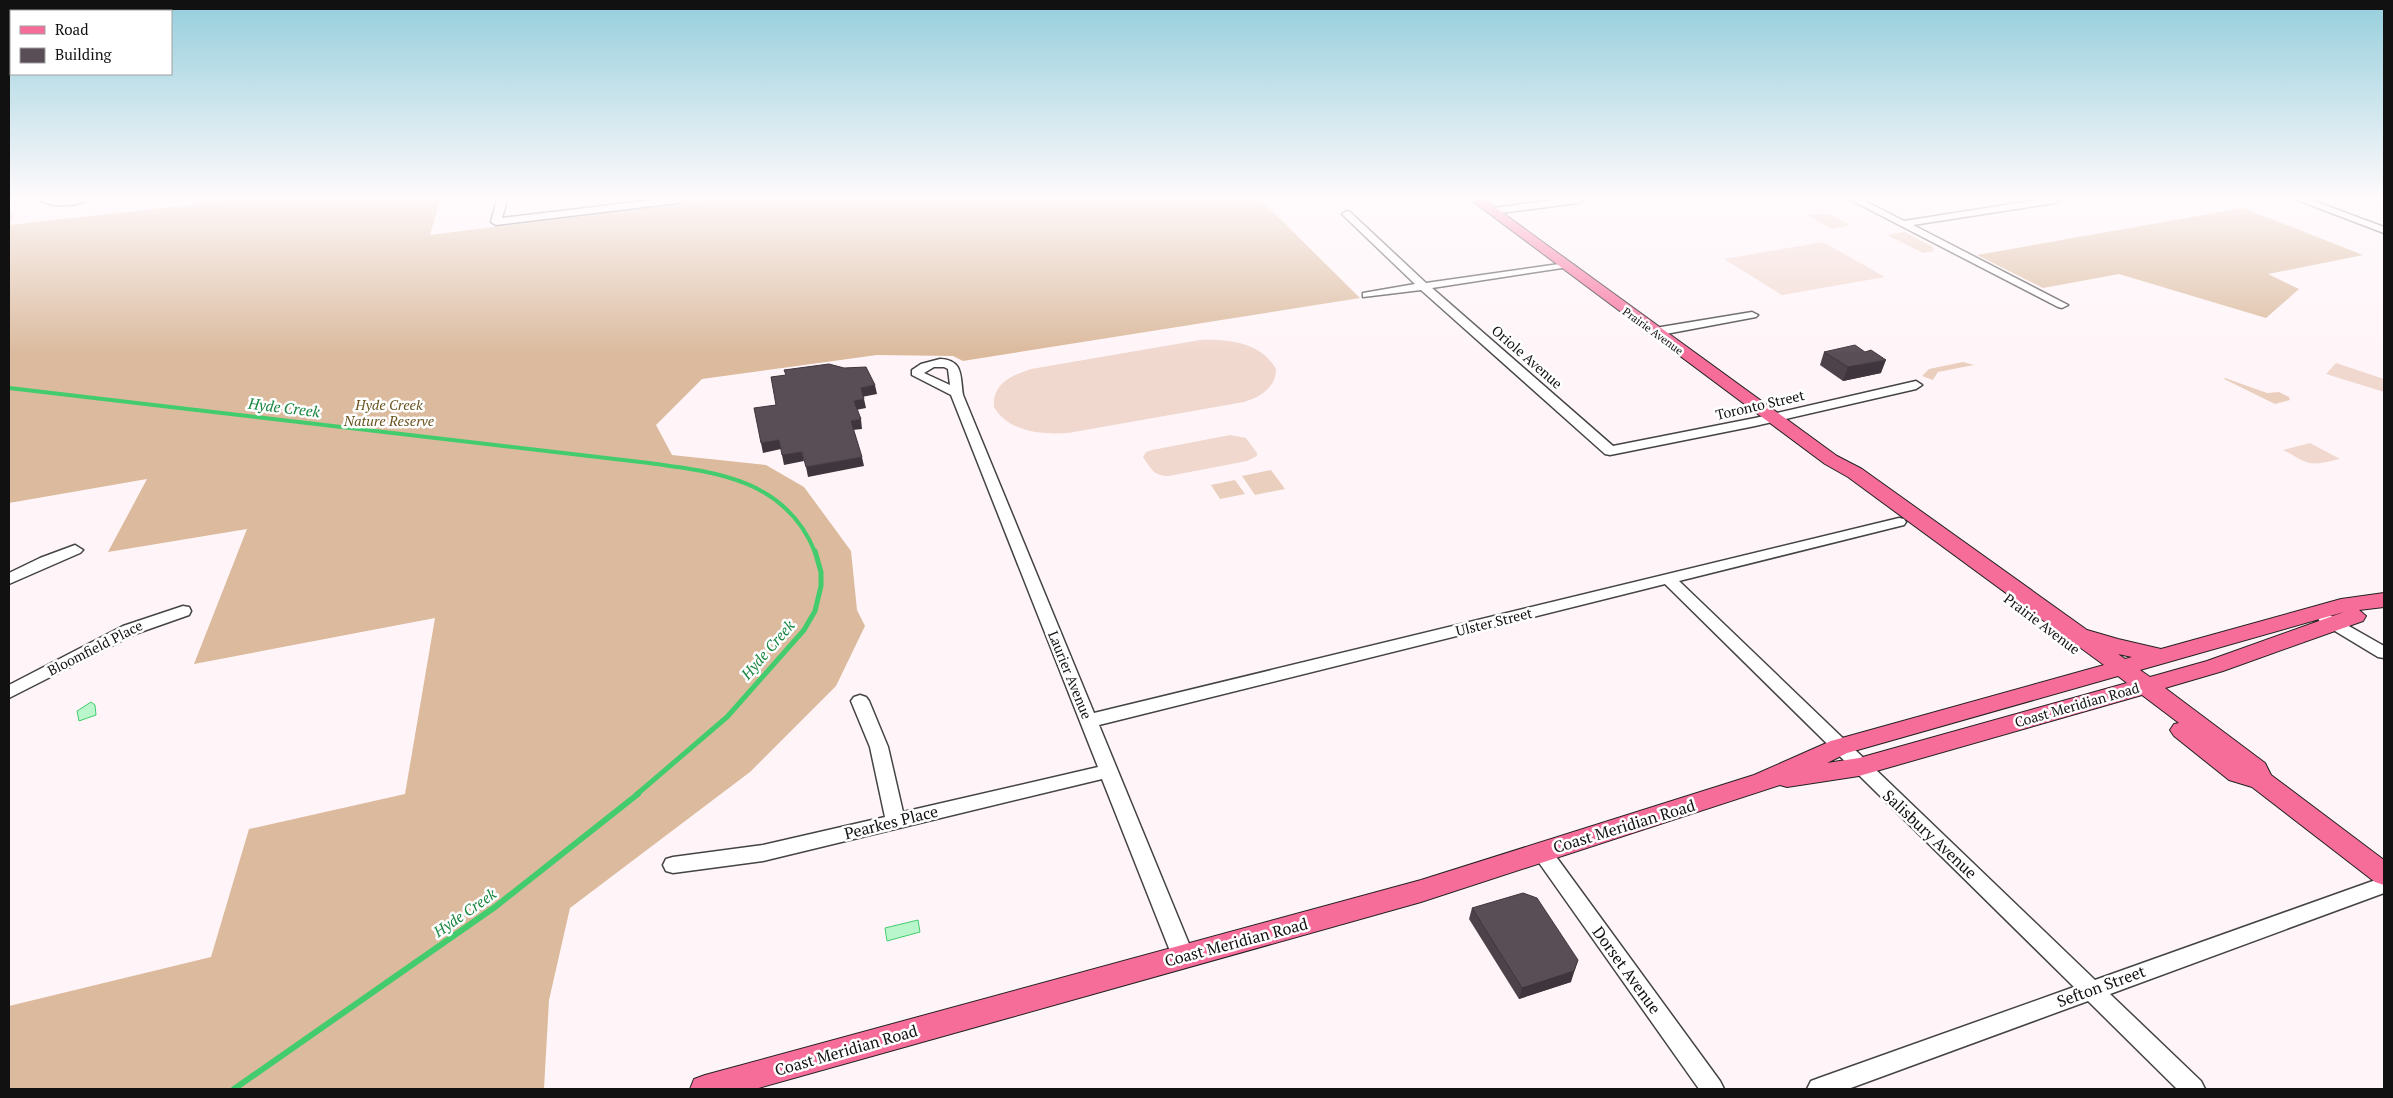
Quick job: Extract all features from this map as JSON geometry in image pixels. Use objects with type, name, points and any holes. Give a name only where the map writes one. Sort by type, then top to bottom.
[{"type":"main road","name":"Prairie Avenue","points":[[1544,251],[1772,418],[1831,460],[1855,473],[2075,632],[2114,670]]},
{"type":"main road","name":"Prairie Avenue","points":[[1831,460],[1838,476],[1899,522],[2114,670],[2238,774],[2260,781],[2384,874]]},
{"type":"main road","name":"Coast Meridian Road","points":[[705,1089],[1421,891],[1763,782],[1838,747],[2161,656],[2326,618],[2360,614],[2384,601]]},
{"type":"main road","name":"Coast Meridian Road","points":[[1763,782],[1859,767],[2215,666],[2326,618]]},
{"type":"main road","points":[[2075,632],[2113,645],[2161,656]]},
{"type":"street","name":"Oriole Avenue","points":[[1386,251],[1610,451]]},
{"type":"street","points":[[1955,251],[2062,306]]},
{"type":"street","points":[[1367,295],[1562,265]]},
{"type":"street","points":[[1655,332],[1752,315]]},
{"type":"street","name":"Toronto Street","points":[[1610,451],[1772,418],[1916,385]]},
{"type":"street","name":"Laurier Avenue","points":[[956,393],[1182,956]]},
{"type":"street","name":"Ulster Street","points":[[1088,721],[1899,522]]},
{"type":"street","points":[[9,579],[45,560],[75,550]]},
{"type":"street","name":"Salisbury Avenue","points":[[1668,579],[1838,747],[2092,989],[2192,1089]]},
{"type":"street","name":"Bloomfield Place","points":[[9,692],[129,630],[183,610]]},
{"type":"street","points":[[2326,618],[2384,653]]},
{"type":"street","points":[[860,701],[879,747],[896,821]]},
{"type":"street","name":"Pearkes Place","points":[[673,864],[763,853],[1108,771]]},
{"type":"street","name":"Dorset Avenue","points":[[1542,852],[1712,1089]]},
{"type":"street","name":"Sefton Street","points":[[1819,1089],[2384,885]]},
{"type":"shaded area","points":[[1769,251],[1839,251],[1885,277],[1782,295],[1724,259]]},
{"type":"shaded area","points":[[1200,340],[1222,340],[1243,344],[1262,353],[1276,369],[1270,386],[1266,391],[1244,402],[1068,433],[1037,432],[1017,427],[1008,422],[994,407],[996,392],[1000,386],[1011,377],[1031,369]]},
{"type":"shaded area","points":[[1963,362],[1974,365],[1938,372],[1933,380],[1922,376],[1929,369]]},
{"type":"shaded area","points":[[2336,363],[2384,379],[2384,392],[2326,374]]},
{"type":"shaded area","points":[[2225,378],[2267,393],[2279,392],[2289,397],[2290,400],[2275,404]]},
{"type":"shaded area","points":[[1230,435],[1246,438],[1257,453],[1257,456],[1247,461],[1169,476],[1156,473],[1143,457],[1146,452],[1152,450]]},
{"type":"shaded area","points":[[2310,443],[2340,459],[2314,464],[2304,462],[2283,450]]},
{"type":"shaded area","points":[[1271,470],[1285,489],[1255,495],[1242,476]]},
{"type":"shaded area","points":[[1235,480],[1245,494],[1220,499],[1211,485]]},
{"type":"shaded area","points":[[91,702],[95,705],[96,715],[79,721],[77,711]]},
{"type":"shaded area","points":[[918,920],[920,932],[887,941],[885,928]]},
{"type":"green space","name":"Hyde Creek Nature Reserve","points":[[9,251],[1313,251],[1360,298],[963,361],[953,356],[877,355],[702,379],[656,425],[672,455],[766,465],[804,487],[851,551],[857,610],[865,626],[836,686],[750,772],[570,908],[549,1000],[544,1089],[9,1089],[9,1006],[211,957],[249,829],[405,794],[435,618],[194,664],[247,529],[108,552],[147,479],[9,503]]},
{"type":"green space","points":[[1998,251],[2353,251],[2363,255],[2268,274],[2299,289],[2266,318],[2119,274],[2043,288],[1977,255]]},
{"type":"building","points":[[1855,345],[1865,352],[1871,350],[1886,360],[1848,367],[1824,352]]},
{"type":"building","points":[[829,364],[844,368],[866,367],[875,385],[861,388],[864,399],[854,401],[861,419],[851,421],[862,457],[806,467],[802,452],[782,455],[779,440],[761,443],[754,408],[776,405],[771,377],[786,375],[784,370]]},
{"type":"building","points":[[1523,893],[1537,898],[1578,960],[1574,971],[1522,988],[1472,908]]},
{"type":"waterway","name":"Hyde Creek","points":[[9,388],[649,463],[700,471],[724,476],[747,484],[768,495],[786,509],[802,528],[815,552]]},
{"type":"waterway","name":"Hyde Creek","points":[[636,795],[727,717],[804,630],[815,611],[821,586],[821,572],[815,551]]},
{"type":"waterway","name":"Hyde Creek","points":[[234,1089],[495,907],[638,794]]}]
